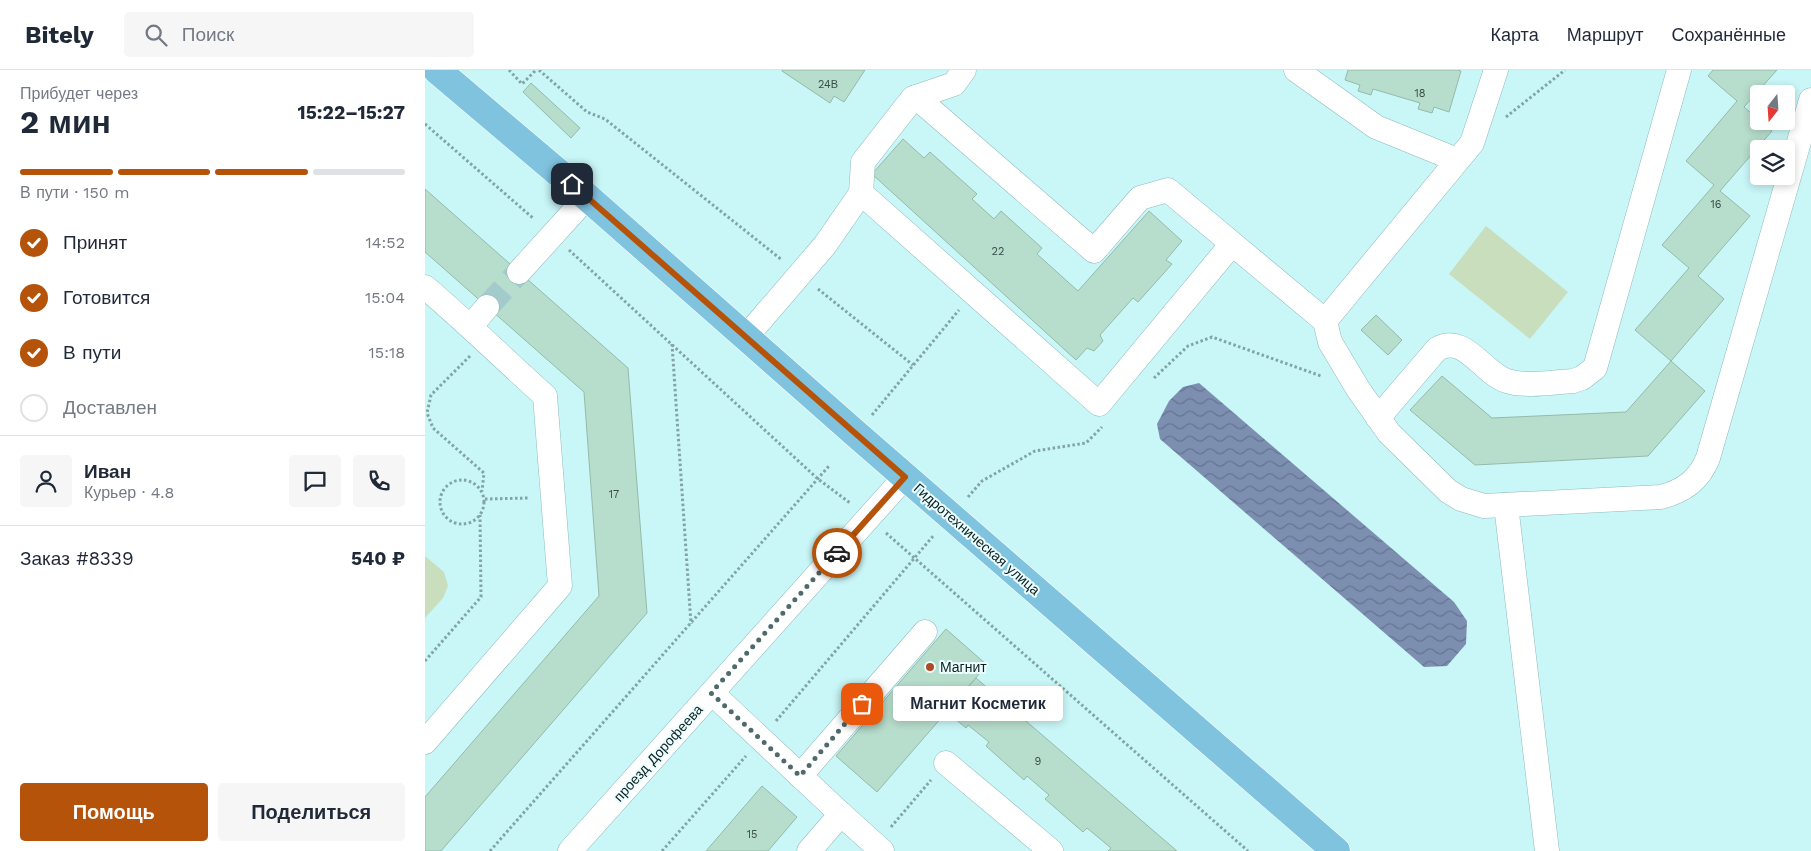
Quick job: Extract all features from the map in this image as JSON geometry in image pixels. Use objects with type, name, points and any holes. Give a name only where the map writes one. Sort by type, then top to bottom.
[{"type":"main road","name":"Гидротехническая улица","points":[[437,70],[587,197],[905,477],[1336,851]]},
{"type":"street","points":[[746,337],[825,245],[861,193],[863,162],[913,98],[954,84],[963,70]]},
{"type":"street","points":[[1296,70],[1376,127],[1457,160]]},
{"type":"street","points":[[1325,321],[1472,143],[1496,70]]},
{"type":"street","points":[[1378,418],[1437,349],[1442,346],[1455,345],[1463,348],[1496,376],[1513,383],[1573,381],[1582,378],[1595,368],[1679,70]]},
{"type":"street","points":[[916,97],[1094,251],[1140,198],[1168,190],[1325,321],[1330,342],[1378,418],[1395,441],[1448,491],[1472,504],[1484,506],[1661,498],[1687,488],[1697,478],[1708,458],[1811,100]]},
{"type":"street","points":[[861,193],[1099,404],[1232,244]]},
{"type":"street","points":[[519,272],[587,197]]},
{"type":"street","points":[[425,288],[545,396],[560,586],[425,742]]},
{"type":"street","points":[[478,334],[487,307]]},
{"type":"street","name":"проезд Дорофеева","points":[[570,851],[905,477]]},
{"type":"street","points":[[1506,505],[1547,851]]},
{"type":"street","points":[[800,776],[925,632]]},
{"type":"street","points":[[711,693],[879,848]]},
{"type":"street","points":[[946,763],[1051,851]]},
{"type":"street","points":[[809,851],[841,814]]},
{"type":"path","points":[[509,70],[522,84],[537,70],[587,112],[605,119],[913,365]]},
{"type":"path","points":[[1503,119],[1565,70]]},
{"type":"path","points":[[425,124],[552,235],[818,479],[869,518],[1248,851]]},
{"type":"path","points":[[872,415],[975,293]]},
{"type":"path","points":[[478,334],[431,395],[427,413],[433,428],[484,473],[482,491]]},
{"type":"path","points":[[1153,378],[1187,346],[1212,337],[1321,376]]},
{"type":"path","points":[[672,344],[691,624]]},
{"type":"path","points":[[662,851],[761,739],[950,516],[983,480],[1035,451],[1086,443],[1106,424]]},
{"type":"path","points":[[490,851],[829,466]]},
{"type":"path","points":[[461,479],[477,484],[485,499],[484,508],[480,515],[473,521],[464,524],[455,523],[446,518],[441,510],[441,492],[453,481],[461,479]]},
{"type":"path","points":[[485,499],[553,497]]},
{"type":"path","points":[[425,661],[481,597],[480,515]]},
{"type":"path","points":[[879,848],[946,763]]},
{"type":"green space","points":[[1486,226],[1568,292],[1530,339],[1449,274]]},
{"type":"green space","points":[[425,556],[444,572],[448,586],[443,598],[425,618]]},
{"type":"water","points":[[1199,383],[1454,602],[1467,621],[1466,644],[1447,666],[1424,667],[1160,439],[1157,424],[1169,401],[1183,387]]},
{"type":"building","points":[[782,70],[865,70],[844,102],[834,96],[830,103]]},
{"type":"building","points":[[1348,70],[1461,71],[1449,112],[1434,107],[1432,113],[1418,109],[1420,103],[1373,89],[1371,95],[1358,91],[1360,85],[1345,80]]},
{"type":"building","points":[[1713,70],[1777,70],[1764,85],[1750,85],[1750,100],[1744,107],[1750,112],[1750,130],[1772,131],[1764,140],[1750,140],[1750,156],[1720,191],[1750,216],[1698,276],[1724,299],[1671,361],[1635,330],[1689,268],[1662,245],[1714,185],[1686,161],[1737,101],[1708,76]]},
{"type":"building","points":[[531,83],[580,128],[571,138],[523,92]]},
{"type":"building","points":[[903,139],[924,158],[930,152],[977,194],[972,199],[994,219],[1001,211],[1042,248],[1037,254],[1078,291],[1149,211],[1182,241],[1166,260],[1172,264],[1138,302],[1133,298],[1100,335],[1103,341],[1094,351],[1087,348],[1076,360],[872,174]]},
{"type":"building","points":[[425,189],[628,368],[647,613],[441,851],[425,851],[425,797],[599,596],[584,392],[425,252]]},
{"type":"building","points":[[1376,315],[1402,340],[1388,355],[1361,330]]},
{"type":"building","points":[[1671,361],[1705,391],[1648,456],[1475,465],[1410,410],[1442,376],[1492,418],[1626,412]]},
{"type":"building","points":[[946,629],[987,665],[877,792],[836,756]]},
{"type":"building","points":[[976,678],[1177,851],[1108,851],[1111,848],[1087,828],[1083,832],[1045,799],[1049,795],[1027,776],[1024,780],[986,746],[989,742],[968,725],[966,728],[947,712]]},
{"type":"building","points":[[762,786],[797,817],[768,851],[706,851]]},
{"type":"tunnel","points":[[487,307],[519,272]]},
{"type":"way so far","points":[[837,553],[711,693],[800,776],[862,704]]},
{"type":"place","name":"Магнит","points":[[930,667]]},
{"type":"place","name":"Магнит Косметик","points":[[862,704]]},
{"type":"route","points":[[572,184],[905,477],[837,553]]}]
